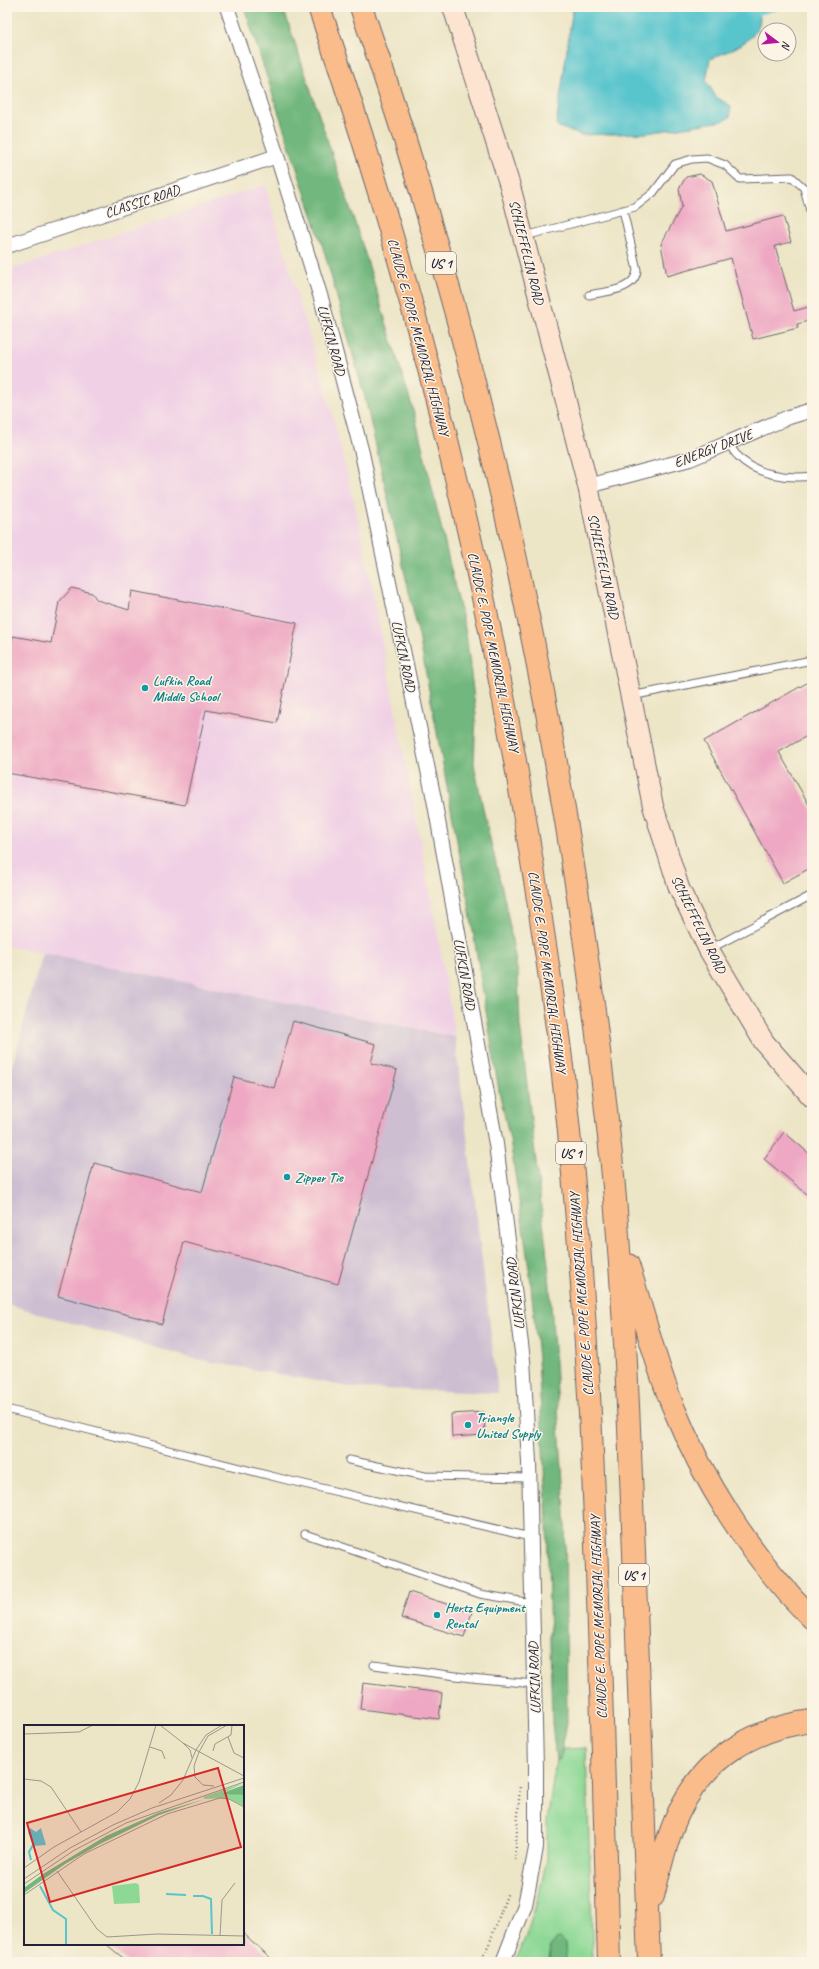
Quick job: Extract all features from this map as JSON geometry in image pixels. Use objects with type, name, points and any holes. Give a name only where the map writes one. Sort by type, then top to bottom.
[{"type":"highway","name":"CLAUDE E. POPE MEMORIAL HIGHWAY","points":[[319,7],[346,86],[385,212],[426,357],[461,496],[495,652],[517,766],[544,937],[562,1071],[580,1262],[594,1500],[609,1962]]},
{"type":"highway","name":"US 1","points":[[361,7],[394,105],[464,344],[508,523],[541,680],[564,809],[590,980],[618,1232],[626,1364],[649,1962]]},
{"type":"highway","points":[[618,1232],[669,1396],[692,1449],[720,1500],[747,1540],[796,1602],[812,1618]]},
{"type":"highway","points":[[647,1918],[667,1844],[678,1813],[700,1778],[731,1749],[761,1734],[790,1724],[812,1721]]},
{"type":"street","name":"LUFKIN ROAD","points":[[227,7],[277,156],[321,298],[362,453],[434,799],[496,1144],[523,1360],[530,1478],[530,1537],[536,1767],[536,1848],[525,1905],[503,1962]]},
{"type":"street","name":"SCHIEFFELIN ROAD","points":[[453,7],[510,186],[588,486],[653,806],[679,888],[708,950],[764,1042],[812,1097]]},
{"type":"street","name":"CLASSIC ROAD","points":[[7,246],[277,156]]},
{"type":"street","name":"ENERGY DRIVE","points":[[588,486],[690,459],[789,417],[812,410]]},
{"type":"lane","points":[[523,236],[636,207],[653,192],[675,164],[692,159],[708,158],[725,165],[740,179],[792,176],[804,188],[812,218]]},
{"type":"lane","points":[[589,295],[626,286],[633,282],[636,277],[637,270],[623,210]]},
{"type":"lane","points":[[728,443],[738,457],[756,468],[776,476],[802,478],[812,476]]},
{"type":"lane","points":[[631,696],[812,660]]},
{"type":"lane","points":[[708,950],[812,894]]},
{"type":"lane","points":[[10,1410],[294,1482],[530,1537]]},
{"type":"lane","points":[[349,1460],[425,1476],[530,1478]]},
{"type":"lane","points":[[305,1534],[480,1594],[532,1603]]},
{"type":"lane","points":[[374,1665],[471,1678],[534,1684]]},
{"type":"path","points":[[514,1860],[520,1782]]},
{"type":"path","points":[[480,1962],[490,1942],[508,1892]]},
{"type":"shaded area","points":[[265,185],[333,416],[361,531],[430,891],[455,1037],[7,946],[7,271]]},
{"type":"shaded area","points":[[42,953],[455,1037],[498,1393],[355,1388],[190,1358],[7,1304],[7,1088]]},
{"type":"green space","points":[[244,7],[280,7],[286,16],[363,247],[415,416],[466,633],[476,715],[474,764],[485,818],[506,905],[518,975],[520,1025],[549,1273],[565,1513],[567,1723],[560,1759],[556,1760],[552,1723],[547,1521],[538,1359],[530,1275],[510,1140],[499,1091],[467,894],[419,636],[365,398],[325,254]]},
{"type":"green space","points":[[586,1748],[593,1962],[566,1962],[565,1943],[550,1947],[549,1962],[514,1962],[526,1936],[539,1895],[547,1859],[547,1822],[556,1760],[560,1759],[563,1749]]},
{"type":"green space","points":[[561,1938],[565,1943],[566,1962],[549,1962],[550,1947],[555,1939]]},
{"type":"water","points":[[573,7],[755,7],[760,17],[759,22],[757,22],[757,29],[755,33],[734,49],[710,59],[706,81],[716,97],[731,106],[730,117],[723,121],[647,133],[581,135],[556,126]]},
{"type":"building","points":[[700,174],[712,181],[726,231],[783,216],[791,242],[775,246],[794,311],[812,306],[812,320],[797,324],[798,328],[753,339],[731,258],[667,276],[661,244],[682,206],[679,189],[686,177]]},
{"type":"building","name":"Lufkin Road Middle School","points":[[72,588],[92,593],[97,600],[129,610],[132,591],[297,623],[277,723],[206,710],[185,805],[7,773],[7,666],[13,636],[51,643],[59,602]]},
{"type":"building","points":[[812,680],[812,733],[779,752],[812,810],[812,867],[783,883],[704,741]]},
{"type":"building","name":"Zipper Tie","points":[[293,1021],[376,1044],[371,1063],[397,1070],[338,1284],[184,1242],[162,1324],[58,1296],[94,1163],[202,1192],[234,1077],[274,1088]]},
{"type":"building","points":[[784,1132],[812,1156],[812,1198],[764,1159]]},
{"type":"building","name":"Triangle United Supply","points":[[484,1412],[485,1435],[452,1437],[451,1414]]},
{"type":"building","name":"Hertz Equipment Rental","points":[[409,1592],[472,1612],[464,1637],[401,1618]]},
{"type":"building","points":[[363,1683],[442,1693],[439,1719],[360,1709]]},
{"type":"building","points":[[244,1934],[275,1962],[128,1962],[107,1945],[244,1945]]},
{"type":"waterway","points":[[753,14],[781,7]]},
{"type":"place","name":"Lufkin Road Middle School","points":[[145,688]]},
{"type":"place","name":"Zipper Tie","points":[[287,1177]]},
{"type":"place","name":"Triangle United Supply","points":[[468,1425]]},
{"type":"place","name":"Hertz Equipment Rental","points":[[437,1615]]}]
